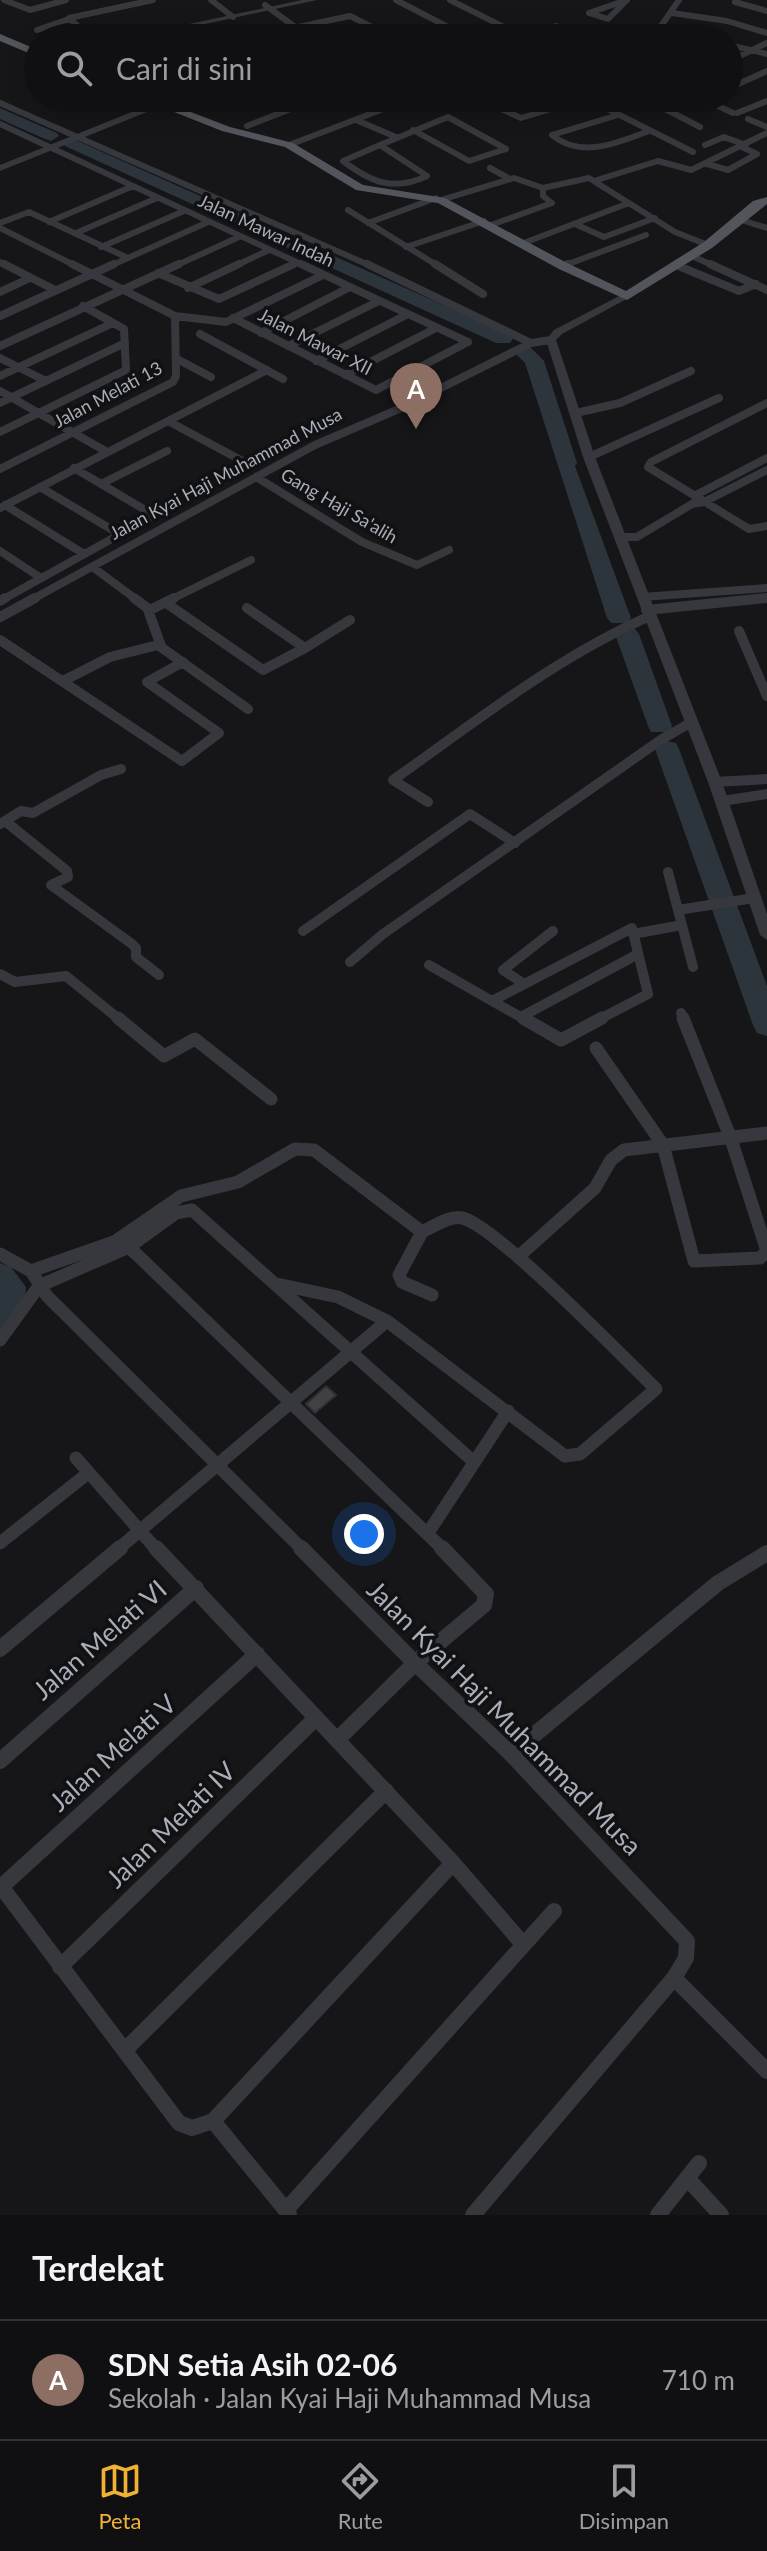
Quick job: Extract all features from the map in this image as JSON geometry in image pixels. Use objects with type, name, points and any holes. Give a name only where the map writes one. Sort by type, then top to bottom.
[{"type":"main road","points":[[0,37],[24,48]]},
{"type":"main road","points":[[181,112],[226,129],[289,145],[360,188],[438,199],[488,223],[563,266],[627,296],[692,256],[757,203],[767,200]]},
{"type":"street","points":[[7,1],[17,0]]},
{"type":"street","points":[[7,1],[30,10],[66,0]]},
{"type":"street","points":[[54,24],[71,16],[153,0]]},
{"type":"street","points":[[211,0],[230,15]]},
{"type":"street","points":[[268,7],[287,0]]},
{"type":"street","points":[[190,24],[313,0]]},
{"type":"street","points":[[396,0],[442,24]]},
{"type":"street","points":[[450,0],[497,24]]},
{"type":"street","points":[[626,0],[608,19],[589,14],[626,0]]},
{"type":"street","points":[[661,24],[679,0]]},
{"type":"street","points":[[735,3],[767,11]]},
{"type":"street","points":[[268,7],[291,24]]},
{"type":"street","points":[[672,13],[738,24]]},
{"type":"street","points":[[181,24],[230,15]]},
{"type":"street","points":[[314,24],[353,16],[368,24]]},
{"type":"street","points":[[69,19],[75,24]]},
{"type":"street","points":[[743,26],[767,33]]},
{"type":"street","points":[[743,55],[767,43]]},
{"type":"street","points":[[743,48],[767,54]]},
{"type":"street","points":[[743,82],[767,71]]},
{"type":"street","points":[[743,110],[767,101]]},
{"type":"street","points":[[0,103],[346,254],[524,346]]},
{"type":"street","points":[[0,168],[139,112]]},
{"type":"street","points":[[247,126],[283,112]]},
{"type":"street","points":[[289,145],[376,112]]},
{"type":"street","points":[[508,112],[521,118],[540,112]]},
{"type":"street","points":[[612,112],[693,152]]},
{"type":"street","points":[[671,112],[700,127]]},
{"type":"street","points":[[618,115],[551,136],[571,146],[606,146],[649,131]]},
{"type":"street","points":[[380,145],[427,177],[393,188],[375,183],[343,161],[413,130],[450,117],[506,149],[469,161],[413,130]]},
{"type":"street","points":[[748,119],[767,127]]},
{"type":"street","points":[[356,120],[396,137]]},
{"type":"street","points":[[0,123],[55,146]]},
{"type":"street","points":[[0,123],[55,146]]},
{"type":"street","points":[[8,136],[18,132]]},
{"type":"street","points":[[597,180],[658,161],[688,170],[707,164],[767,133]]},
{"type":"street","points":[[705,145],[724,137],[757,154],[728,170],[707,164]]},
{"type":"street","name":"Jalan Mawar Indah","points":[[55,146],[184,211],[468,342]]},
{"type":"street","points":[[490,168],[510,179]]},
{"type":"street","points":[[368,223],[517,177],[543,188],[582,177],[597,180],[675,232],[708,245]]},
{"type":"street","points":[[49,222],[133,186]]},
{"type":"street","points":[[406,247],[551,204],[543,196],[543,188]]},
{"type":"street","points":[[76,233],[157,198]]},
{"type":"street","points":[[521,244],[629,203]]},
{"type":"street","points":[[0,226],[43,206]]},
{"type":"street","points":[[348,210],[483,294]]},
{"type":"street","points":[[101,247],[184,211]]},
{"type":"street","points":[[29,212],[128,258]]},
{"type":"street","points":[[575,224],[604,237],[655,218]]},
{"type":"street","points":[[738,219],[767,228]]},
{"type":"street","points":[[0,316],[208,222]]},
{"type":"street","points":[[0,226],[175,316],[230,320]]},
{"type":"street","points":[[563,266],[646,235]]},
{"type":"street","points":[[0,346],[239,237]]},
{"type":"street","points":[[188,288],[269,250]]},
{"type":"street","points":[[692,256],[767,290]]},
{"type":"street","points":[[0,262],[55,290]]},
{"type":"street","points":[[158,273],[219,299],[296,263]]},
{"type":"street","points":[[676,265],[739,291],[756,284]]},
{"type":"street","points":[[176,344],[323,275]]},
{"type":"street","points":[[0,292],[30,278]]},
{"type":"street","points":[[261,333],[348,288]]},
{"type":"street","points":[[627,296],[558,332],[551,340],[589,457],[715,782],[767,935]]},
{"type":"street","points":[[288,346],[377,302]]},
{"type":"street","points":[[0,432],[124,371],[124,329],[83,306]]},
{"type":"street","points":[[316,361],[406,315]]},
{"type":"street","name":"Jalan Melati 13","points":[[0,469],[171,383],[176,376],[175,316]]},
{"type":"street","name":"Jalan Mawar XII","points":[[230,320],[371,389],[383,388],[468,342]]},
{"type":"street","points":[[0,376],[113,323]]},
{"type":"street","points":[[345,375],[436,328]]},
{"type":"street","points":[[200,334],[283,379]]},
{"type":"street","name":"Jalan Kyai Haji Muhammad Musa","points":[[0,617],[315,445],[399,409],[524,346],[551,340]]},
{"type":"street","points":[[0,403],[125,343]]},
{"type":"street","points":[[100,355],[126,364]]},
{"type":"street","points":[[0,358],[46,381]]},
{"type":"street","points":[[177,359],[211,377]]},
{"type":"street","points":[[2,506],[267,370]]},
{"type":"street","points":[[576,413],[620,403],[691,371]]},
{"type":"street","points":[[0,391],[107,452]]},
{"type":"street","points":[[589,457],[719,398]]},
{"type":"street","points":[[767,403],[651,462],[650,471],[693,500],[704,502],[749,529],[767,526]]},
{"type":"street","points":[[168,421],[248,464]]},
{"type":"street","points":[[101,484],[167,451]]},
{"type":"street","points":[[621,537],[637,537],[693,500],[767,458]]},
{"type":"street","points":[[0,601],[150,519],[152,514],[74,468]]},
{"type":"street","points":[[704,502],[767,470]]},
{"type":"street","name":"Gang Haji Sa'alih","points":[[256,477],[362,542],[417,565],[449,550]]},
{"type":"street","points":[[40,487],[121,535]]},
{"type":"street","points":[[2,506],[84,554]]},
{"type":"street","points":[[0,551],[41,578]]},
{"type":"street","points":[[148,610],[251,560]]},
{"type":"street","points":[[94,568],[148,610],[161,646]]},
{"type":"street","points":[[428,802],[393,780],[517,692],[635,623],[646,608],[767,588]]},
{"type":"street","points":[[728,596],[767,598]]},
{"type":"street","points":[[166,603],[263,670],[350,620]]},
{"type":"street","points":[[247,608],[305,648]]},
{"type":"street","points":[[739,631],[767,696]]},
{"type":"street","points":[[0,640],[182,761],[219,733],[147,682],[183,662]]},
{"type":"street","points":[[63,681],[110,657],[152,645],[161,646],[248,709]]},
{"type":"street","points":[[350,962],[383,934],[662,739],[692,722]]},
{"type":"street","points":[[121,769],[101,775],[33,813],[21,811],[2,822],[69,873],[68,877],[51,885],[132,944],[136,948],[136,957],[159,975]]},
{"type":"street","points":[[715,782],[767,779]]},
{"type":"street","points":[[722,801],[767,794]]},
{"type":"street","points":[[303,931],[470,814],[515,843]]},
{"type":"street","points":[[668,872],[693,967]]},
{"type":"street","points":[[678,910],[754,898]]},
{"type":"street","points":[[633,934],[682,925]]},
{"type":"street","points":[[429,965],[492,1001],[521,1017],[561,1040],[648,994],[632,928],[492,1001]]},
{"type":"street","points":[[524,984],[503,970],[553,931]]},
{"type":"street","points":[[521,1017],[638,954]]},
{"type":"street","points":[[0,974],[8,981],[20,984],[51,975],[66,976],[164,1056],[195,1039],[271,1099]]},
{"type":"street","points":[[596,1048],[663,1145],[694,1261],[760,1258],[767,1251],[731,1139],[681,1013]]},
{"type":"street","points":[[518,1257],[592,1192],[618,1153],[767,1133]]},
{"type":"street","points":[[0,1254],[31,1271],[114,1242],[181,1196],[238,1182],[301,1147],[314,1150],[422,1232]]},
{"type":"street","points":[[0,1340],[39,1286],[129,1247],[176,1213],[192,1210],[474,1462]]},
{"type":"street","points":[[277,1284],[338,1297],[387,1321],[565,1456],[575,1456],[656,1389],[518,1257],[466,1218],[450,1219],[422,1232],[399,1275],[402,1282],[432,1295]]},
{"type":"street","points":[[129,1247],[484,1589],[484,1605],[415,1663],[338,1739]]},
{"type":"street","name":"Jalan Kyai Haji Muhammad Musa","points":[[31,1271],[39,1286],[415,1663],[511,1754],[687,1941],[688,1953],[674,1978],[473,2215]]},
{"type":"street","points":[[0,1649],[387,1321]]},
{"type":"street","points":[[428,1533],[508,1411]]},
{"type":"street","points":[[76,1458],[139,1530],[453,1863],[523,1944]]},
{"type":"street","points":[[0,1543],[87,1474]]},
{"type":"street","points":[[511,1754],[718,1583],[767,1553]]},
{"type":"street","name":"Jalan Melati VI","points":[[0,1761],[196,1588]]},
{"type":"street","name":"Jalan Melati V","points":[[1,1886],[257,1654]]},
{"type":"street","name":"Jalan Melati IV","points":[[60,1967],[316,1718]]},
{"type":"street","points":[[125,2050],[386,1791]]},
{"type":"street","points":[[1,1886],[179,2123],[192,2128],[213,2121],[453,1863]]},
{"type":"street","points":[[213,2121],[288,2212],[554,1911]]},
{"type":"street","points":[[674,1978],[767,2071]]},
{"type":"street","points":[[658,2215],[699,2163]]},
{"type":"street","points":[[687,2178],[721,2215]]},
{"type":"building","points":[[326,1386],[336,1395],[315,1413],[306,1404]]},
{"type":"waterway","points":[[0,113],[51,136]]},
{"type":"waterway","points":[[71,143],[503,339]]},
{"type":"waterway","points":[[524,352],[534,361],[567,463]]},
{"type":"waterway","points":[[568,471],[619,618]]},
{"type":"waterway","points":[[627,634],[660,726]]},
{"type":"waterway","points":[[667,749],[767,1025]]},
{"type":"waterway","points":[[0,1277],[10,1287],[8,1310],[0,1324]]},
{"type":"place","name":"SDN Setia Asih 02-06","points":[[416,429]]}]
